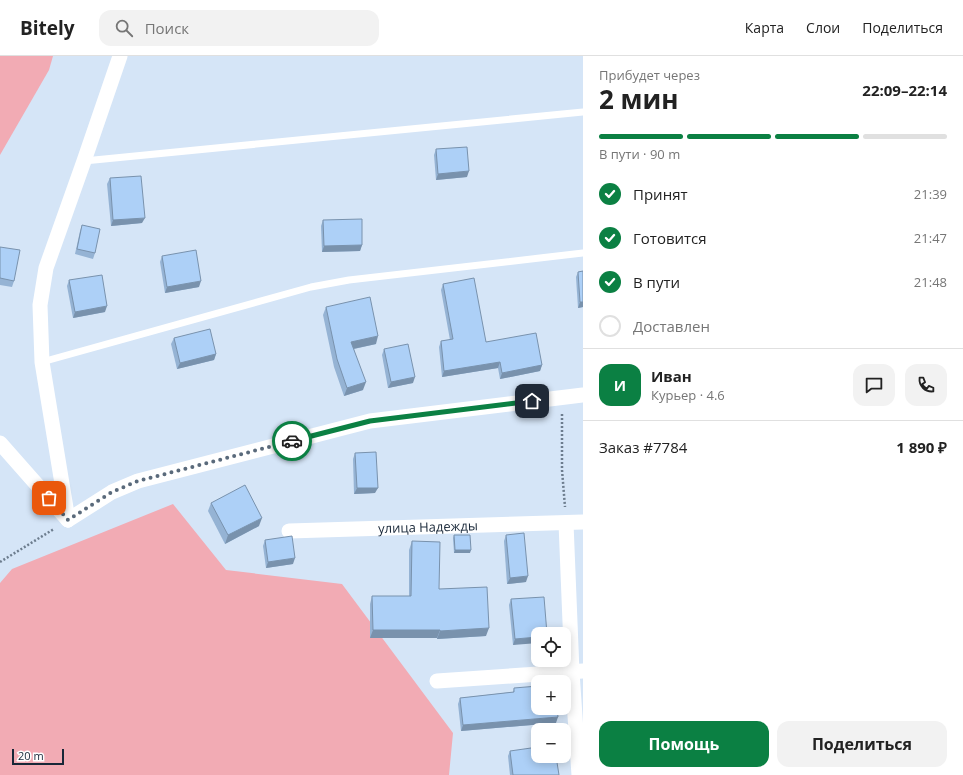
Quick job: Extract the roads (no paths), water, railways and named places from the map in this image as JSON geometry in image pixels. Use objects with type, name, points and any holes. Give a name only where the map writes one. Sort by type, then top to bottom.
[{"type":"street","points":[[68,520],[42,362],[40,305],[46,268],[120,56]]},
{"type":"street","points":[[68,520],[112,492],[138,481],[370,421],[561,397],[583,396]]},
{"type":"street","points":[[0,443],[68,520]]},
{"type":"street","name":"улица Надежды","points":[[289,531],[583,522]]},
{"type":"street","points":[[566,523],[577,672],[579,775]]},
{"type":"street","points":[[437,681],[577,672]]},
{"type":"lane","points":[[84,162],[583,112]]},
{"type":"lane","points":[[42,362],[312,287],[349,280],[583,253]]}]
